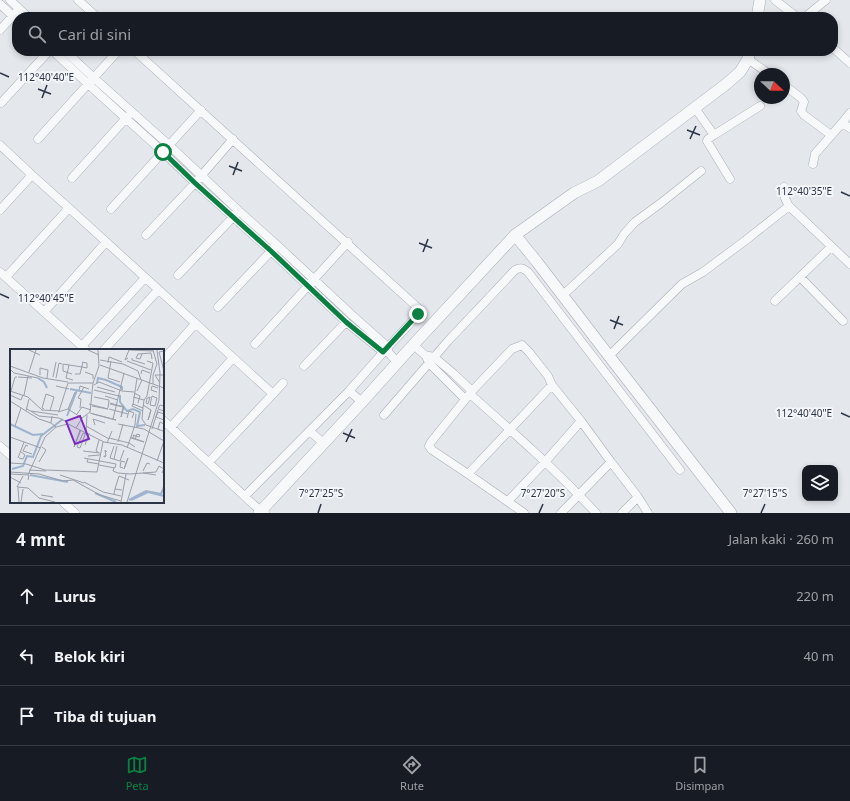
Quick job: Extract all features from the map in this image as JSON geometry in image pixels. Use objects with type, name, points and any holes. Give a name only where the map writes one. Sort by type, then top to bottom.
[{"type":"street","points":[[10,0],[22,12]]},
{"type":"street","points":[[78,0],[91,12]]},
{"type":"street","points":[[758,12],[760,0]]},
{"type":"street","points":[[776,0],[791,12]]},
{"type":"street","points":[[812,12],[826,0]]},
{"type":"street","points":[[0,4],[12,15]]},
{"type":"street","points":[[0,30],[12,20]]},
{"type":"street","points":[[838,52],[850,63]]},
{"type":"street","points":[[1,103],[44,56]]},
{"type":"street","points":[[59,56],[132,112],[195,183],[277,245],[352,315],[390,354]]},
{"type":"street","points":[[69,56],[126,118],[202,176],[271,251],[346,322],[390,354],[424,353],[448,341],[515,270],[523,268],[528,272],[680,470]]},
{"type":"street","points":[[38,139],[114,56]]},
{"type":"street","points":[[141,56],[348,242],[417,306],[419,310],[418,314],[390,354],[355,396],[316,437],[259,510],[164,421]]},
{"type":"street","points":[[384,415],[424,353],[519,240],[574,194],[603,178],[725,85],[740,72],[748,56]]},
{"type":"street","points":[[750,56],[763,68]]},
{"type":"street","points":[[790,90],[804,102],[801,111],[804,115],[831,135]]},
{"type":"street","points":[[730,179],[708,139],[760,106]]},
{"type":"street","points":[[695,108],[714,136]]},
{"type":"street","points":[[111,210],[201,110]]},
{"type":"street","points":[[72,178],[132,112]]},
{"type":"street","points":[[813,164],[815,154],[850,113]]},
{"type":"street","points":[[842,123],[850,128]]},
{"type":"street","points":[[146,235],[202,176],[233,139]]},
{"type":"street","points":[[0,145],[273,394]]},
{"type":"street","points":[[562,296],[618,244],[624,234],[635,222],[701,171]]},
{"type":"street","points":[[0,210],[32,175]]},
{"type":"street","points":[[784,187],[784,197],[789,206],[850,264]]},
{"type":"street","points":[[609,356],[682,284],[702,272],[746,240],[789,206]]},
{"type":"street","points":[[69,208],[3,275],[84,348],[145,278]]},
{"type":"street","points":[[178,275],[236,214]]},
{"type":"street","points":[[519,240],[732,513]]},
{"type":"street","points":[[44,312],[106,242]]},
{"type":"street","points":[[255,344],[348,242]]},
{"type":"street","points":[[218,307],[277,245]]},
{"type":"street","points":[[775,301],[831,247]]},
{"type":"street","points":[[800,277],[843,321]]},
{"type":"street","points":[[105,349],[158,290]]},
{"type":"street","points":[[304,366],[346,322]]},
{"type":"street","points":[[164,359],[195,324]]},
{"type":"street","points":[[524,513],[432,450],[429,446],[430,442],[469,394],[512,349],[522,345],[548,376],[552,385],[581,421],[638,497],[648,513]]},
{"type":"street","points":[[424,353],[454,374],[469,394],[510,429],[579,494],[596,513]]},
{"type":"street","points":[[245,496],[316,437],[355,396],[390,354]]},
{"type":"street","points":[[170,427],[233,358]]},
{"type":"street","points":[[209,462],[283,383]]},
{"type":"street","points":[[468,474],[552,385]]},
{"type":"street","points":[[508,501],[581,421]]},
{"type":"street","points":[[0,446],[10,455]]},
{"type":"street","points":[[562,513],[611,462]]},
{"type":"street","points":[[622,513],[638,497]]},
{"type":"street","points":[[64,503],[75,513]]},
{"type":"route","points":[[163,152],[346,322],[383,352],[418,314]]}]
